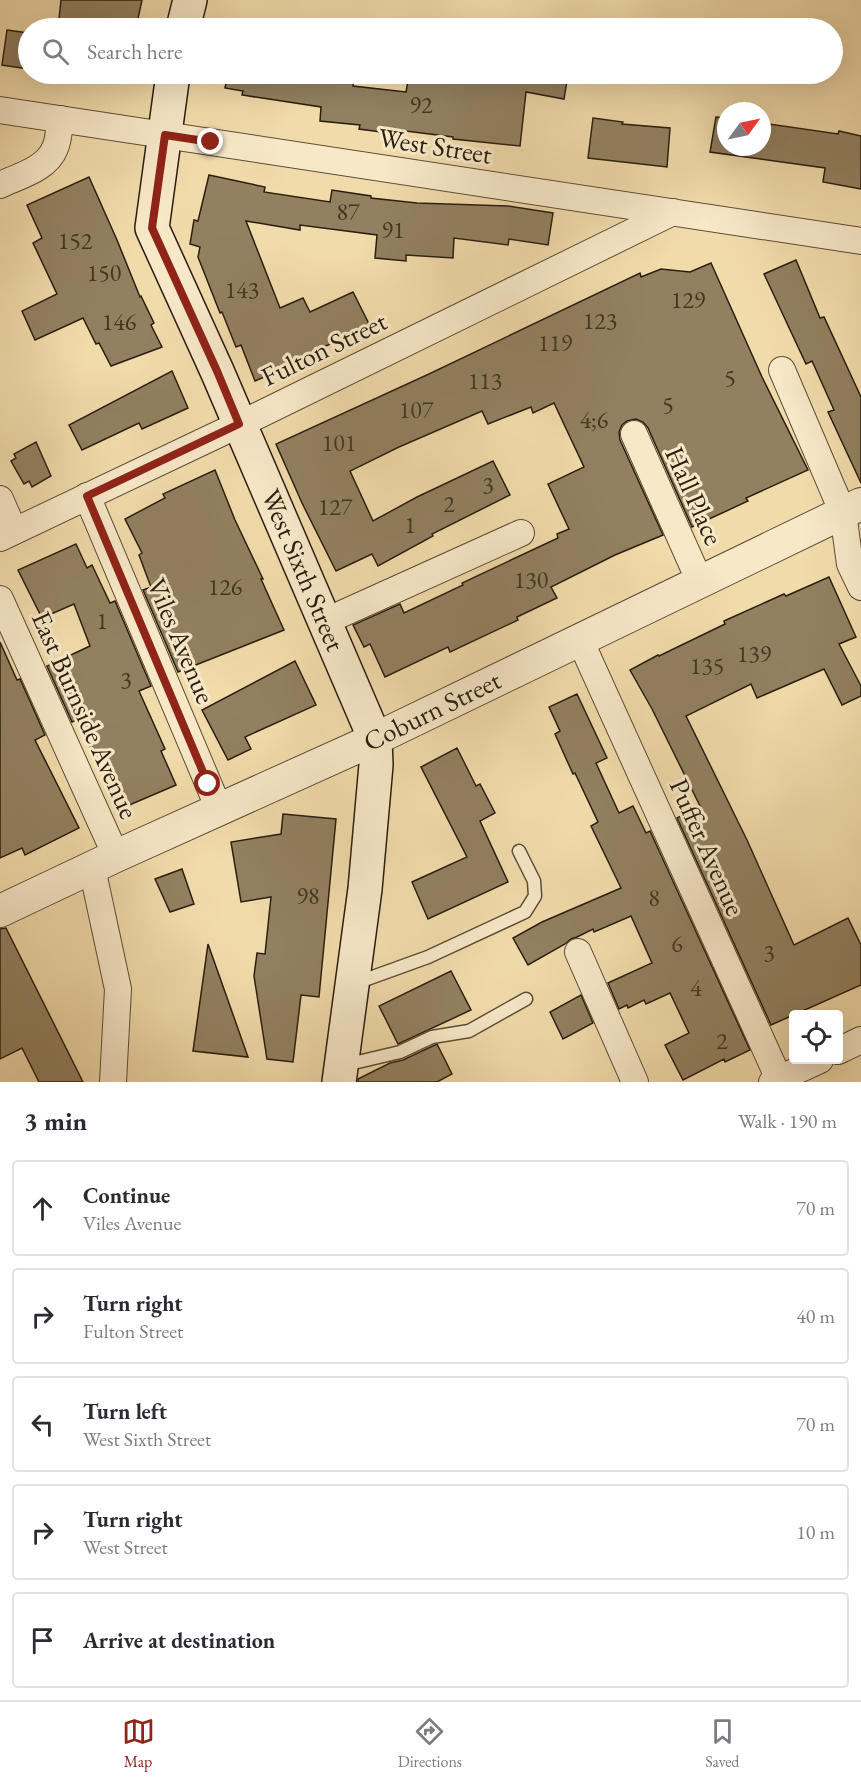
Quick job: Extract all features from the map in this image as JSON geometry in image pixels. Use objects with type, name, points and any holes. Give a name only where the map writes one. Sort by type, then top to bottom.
[{"type":"main road","points":[[186,18],[190,0]]},
{"type":"main road","name":"West Sixth Street","points":[[172,84],[152,228],[217,371],[375,739],[376,765],[365,889],[340,1074]]},
{"type":"street","name":"West Street","points":[[0,110],[861,241]]},
{"type":"street","points":[[0,185],[38,168],[47,160],[56,146],[60,119]]},
{"type":"street","name":"Fulton Street","points":[[7,535],[673,212]]},
{"type":"street","points":[[782,370],[852,508],[850,564],[861,587]]},
{"type":"street","name":"Hall Place","points":[[634,434],[700,582]]},
{"type":"street","name":"Viles Avenue","points":[[87,496],[219,809]]},
{"type":"street","points":[[0,499],[7,535]]},
{"type":"street","name":"Coburn Street","points":[[0,911],[375,739],[852,508]]},
{"type":"street","points":[[326,621],[521,533]]},
{"type":"street","name":"East Burnside Avenue","points":[[0,599],[104,862],[118,988],[113,1082]]},
{"type":"street","name":"Puffer Avenue","points":[[580,640],[776,1080]]},
{"type":"street","points":[[578,951],[635,1082]]},
{"type":"street","points":[[843,1049],[861,1040]]},
{"type":"street","points":[[776,1080],[810,1064]]},
{"type":"lane","points":[[352,984],[428,957],[525,912],[536,896],[534,881],[519,851]]},
{"type":"lane","points":[[340,1074],[400,1052],[432,1037],[469,1031],[526,999]]},
{"type":"building","points":[[61,0],[142,0],[138,18],[59,18]]},
{"type":"building","points":[[7,30],[18,32],[18,67],[2,65]]},
{"type":"building","points":[[226,84],[353,84],[353,86],[406,92],[407,84],[566,84],[564,99],[526,92],[520,146],[390,129],[389,133],[359,129],[360,125],[320,121],[321,107],[242,95],[243,91],[225,88]]},
{"type":"building","points":[[716,117],[717,117],[717,153],[710,152]]},
{"type":"building","points":[[593,118],[623,122],[622,124],[670,128],[667,167],[588,158]]},
{"type":"building","points":[[771,124],[838,134],[839,131],[861,136],[861,189],[823,182],[825,168],[739,156],[771,156]]},
{"type":"building","points":[[209,175],[265,187],[264,192],[330,202],[332,190],[371,196],[371,198],[417,203],[508,206],[553,213],[548,245],[509,239],[508,245],[454,238],[453,258],[406,255],[406,261],[375,258],[377,235],[300,225],[300,230],[246,221],[280,308],[303,298],[310,312],[353,292],[370,326],[282,366],[283,369],[255,381],[241,345],[236,347],[222,312],[220,313],[198,257],[200,247],[190,244],[194,220],[198,221]]},
{"type":"building","points":[[89,177],[140,297],[154,323],[151,325],[162,347],[111,366],[99,343],[96,344],[83,318],[35,340],[22,311],[57,294],[33,243],[42,238],[27,205]]},
{"type":"building","points":[[796,260],[820,318],[824,317],[861,397],[861,483],[828,412],[834,410],[812,361],[806,364],[764,274]]},
{"type":"building","points":[[711,263],[762,377],[808,470],[746,498],[748,501],[692,527],[648,428],[636,419],[627,421],[619,432],[620,440],[663,535],[615,555],[551,587],[557,598],[517,617],[518,620],[450,652],[448,647],[385,677],[370,644],[364,647],[353,625],[400,604],[404,613],[558,538],[557,534],[569,529],[548,484],[584,467],[554,403],[533,413],[531,407],[488,424],[482,411],[350,471],[373,521],[493,461],[510,495],[432,534],[433,536],[378,566],[372,554],[336,571],[276,444],[640,273],[641,277],[661,269],[690,272]]},
{"type":"building","points":[[172,371],[188,408],[142,429],[139,423],[82,450],[69,425]]},
{"type":"building","points":[[36,442],[51,476],[32,487],[29,481],[24,484],[11,461],[16,458],[14,454]]},
{"type":"building","points":[[215,470],[284,630],[178,672],[143,590],[151,587],[139,555],[142,553],[125,519],[165,498],[163,494]]},
{"type":"building","points":[[76,544],[87,568],[92,565],[110,603],[115,601],[151,686],[139,691],[165,749],[161,751],[176,785],[120,809],[77,720],[72,722],[47,666],[90,646],[74,604],[42,618],[18,570]]},
{"type":"building","points":[[829,577],[856,637],[839,644],[861,686],[861,696],[842,705],[824,669],[757,698],[751,684],[686,716],[747,840],[794,945],[848,918],[861,945],[861,985],[805,1010],[789,1010],[789,1017],[771,1025],[677,818],[700,806],[630,670],[725,624],[724,621],[784,594],[786,596]]},
{"type":"building","points":[[0,642],[17,680],[20,679],[45,735],[35,740],[79,828],[25,855],[22,848],[0,858]]},
{"type":"building","points":[[295,661],[316,705],[245,737],[251,749],[228,760],[202,710]]},
{"type":"building","points":[[577,694],[607,758],[596,763],[619,813],[633,806],[646,833],[650,831],[750,1050],[725,1062],[724,1059],[683,1080],[665,1045],[689,1033],[670,993],[646,1004],[644,1000],[628,1008],[627,1005],[619,1009],[608,983],[652,963],[631,916],[571,939],[528,965],[513,938],[542,922],[621,888],[591,826],[598,822],[555,734],[560,731],[549,707]]},
{"type":"building","points":[[457,748],[476,786],[480,784],[495,813],[480,821],[508,882],[428,919],[412,882],[467,857],[421,767]]},
{"type":"building","points":[[283,814],[336,819],[319,997],[301,995],[293,1062],[267,1059],[254,976],[257,953],[265,954],[271,897],[241,902],[231,842],[281,834]]},
{"type":"building","points":[[182,869],[194,904],[170,912],[155,879]]},
{"type":"building","points":[[6,928],[83,1082],[39,1082],[22,1048],[0,1059],[0,929]]},
{"type":"building","points":[[208,944],[248,1057],[193,1051]]},
{"type":"building","points":[[451,971],[471,1010],[398,1044],[379,1006]]},
{"type":"building","points":[[581,995],[593,1023],[563,1039],[550,1012]]},
{"type":"building","points":[[437,1044],[452,1074],[437,1082],[358,1082],[358,1079],[390,1063],[403,1060]]},
{"type":"route","points":[[208,784],[87,496],[239,424],[152,228],[165,135],[211,142]]}]
